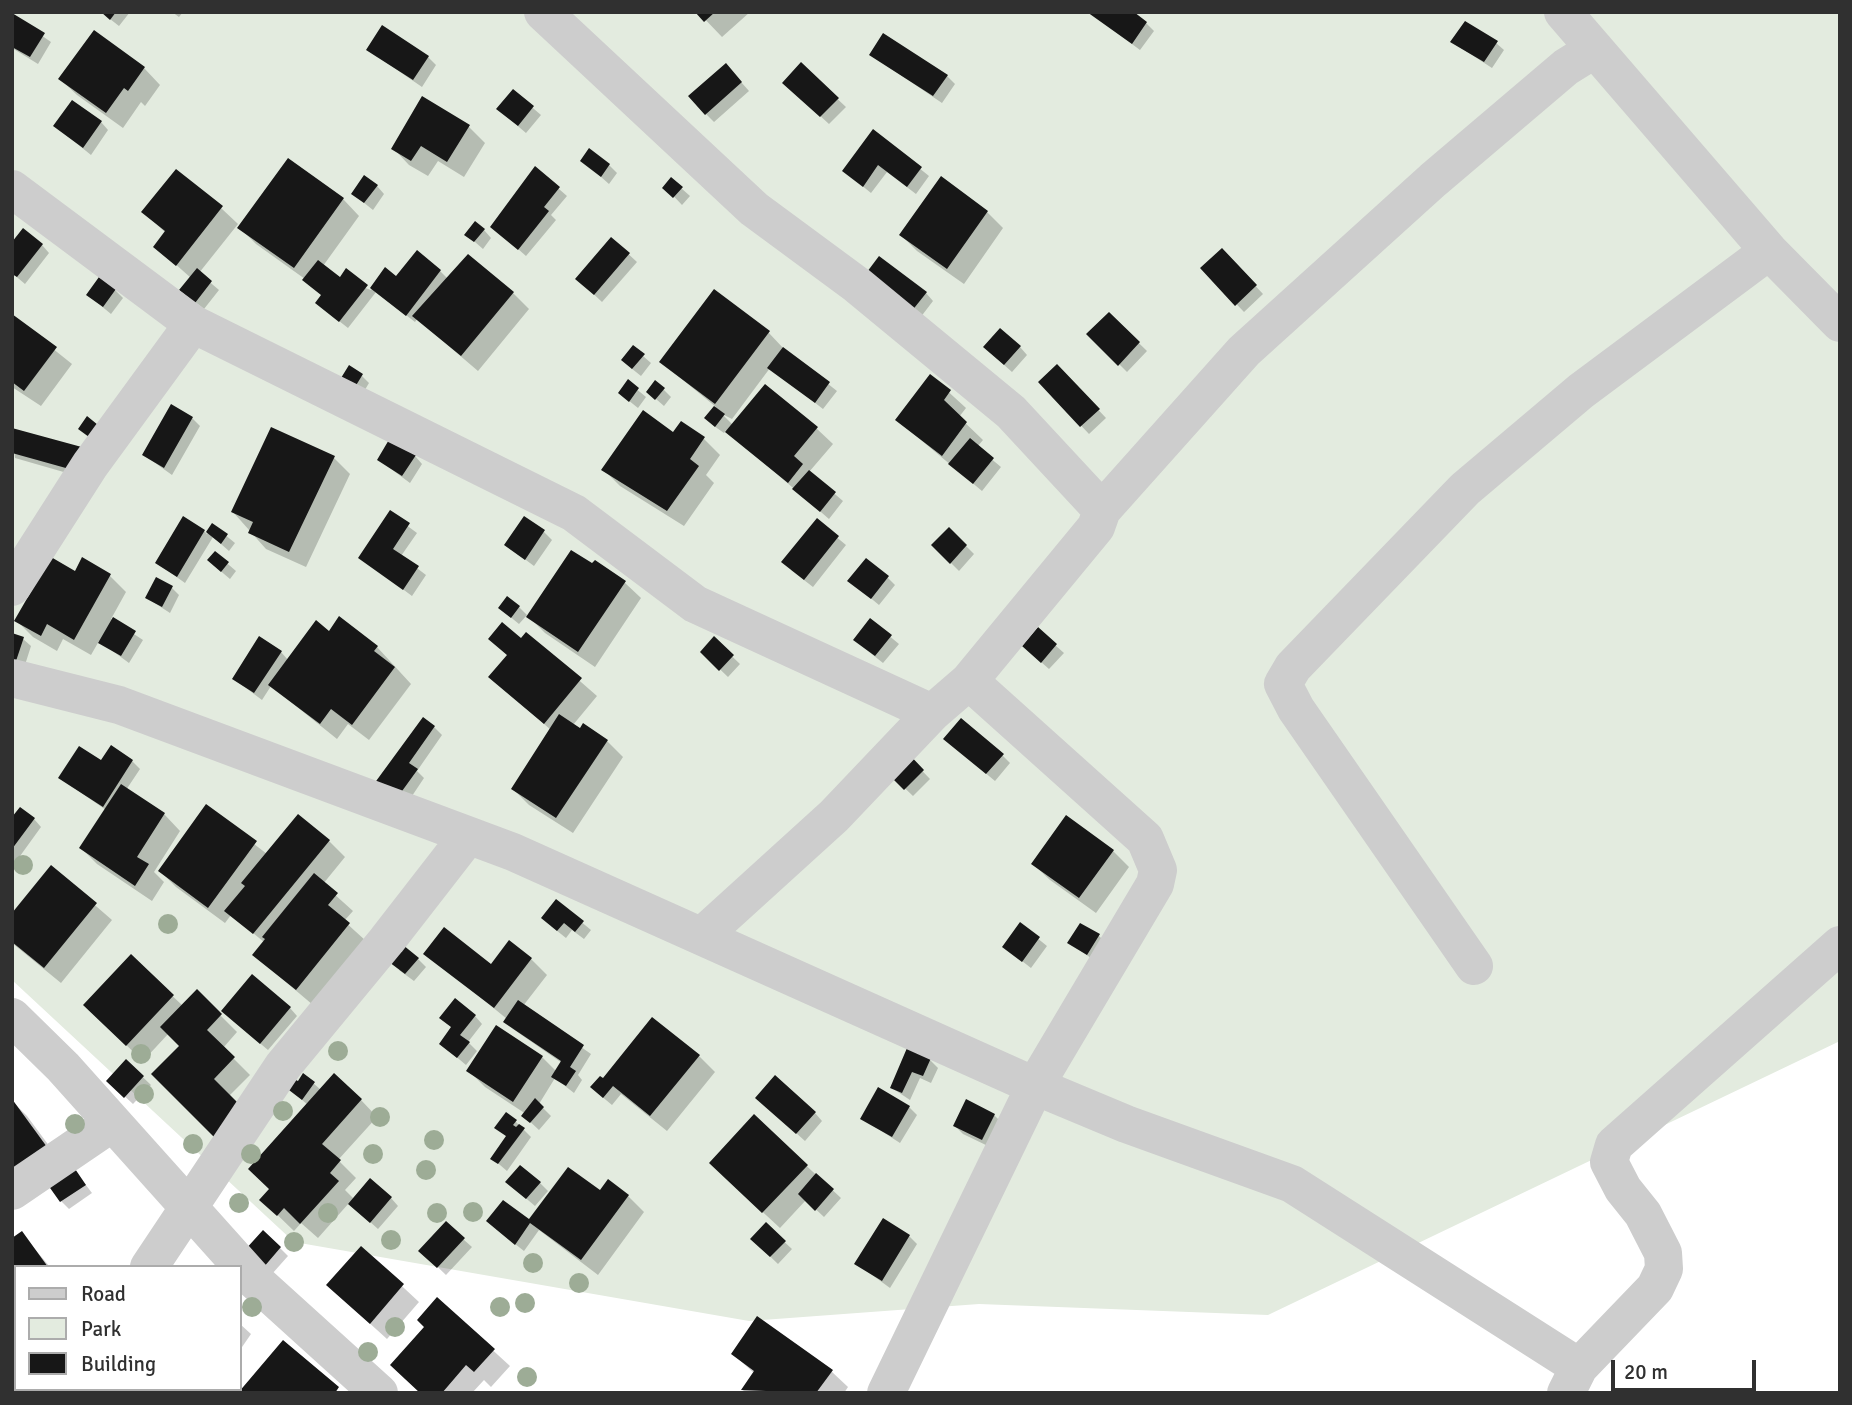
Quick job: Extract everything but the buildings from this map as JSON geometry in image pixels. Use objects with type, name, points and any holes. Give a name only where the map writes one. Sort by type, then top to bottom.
[{"type":"street","points":[[543,12],[754,209],[857,285],[1011,412],[1102,510]]},
{"type":"street","points":[[1563,12],[1769,251],[1833,303]]},
{"type":"street","points":[[703,935],[834,816],[932,713],[969,681],[1096,527],[1102,510],[1244,351],[1433,180],[1566,67],[1595,50]]},
{"type":"street","points":[[12,189],[193,324],[574,513],[695,604],[715,615],[785,643],[932,713]]},
{"type":"street","points":[[1474,966],[1296,709],[1283,684],[1293,667],[1465,489],[1581,391],[1769,251]]},
{"type":"street","points":[[12,587],[90,464],[193,324]]},
{"type":"street","points":[[12,678],[118,705],[513,852],[1035,1086],[1126,1124],[1292,1184],[1573,1380],[1655,1288],[1664,1269],[1663,1253],[1643,1214],[1623,1189],[1609,1162],[1614,1145],[1840,945]]},
{"type":"street","points":[[886,1393],[1035,1086],[1155,884],[1158,870],[1145,839],[969,681]]},
{"type":"street","points":[[150,1265],[284,1066],[467,837]]},
{"type":"street","points":[[12,1017],[63,1067],[240,1265]]},
{"type":"street","points":[[12,1191],[112,1123]]},
{"type":"street","points":[[242,1267],[363,1375],[379,1393]]},
{"type":"green space","points":[[12,12],[1840,12],[1840,1041],[1268,1315],[979,1304],[749,1321],[294,1242],[12,980]]}]
